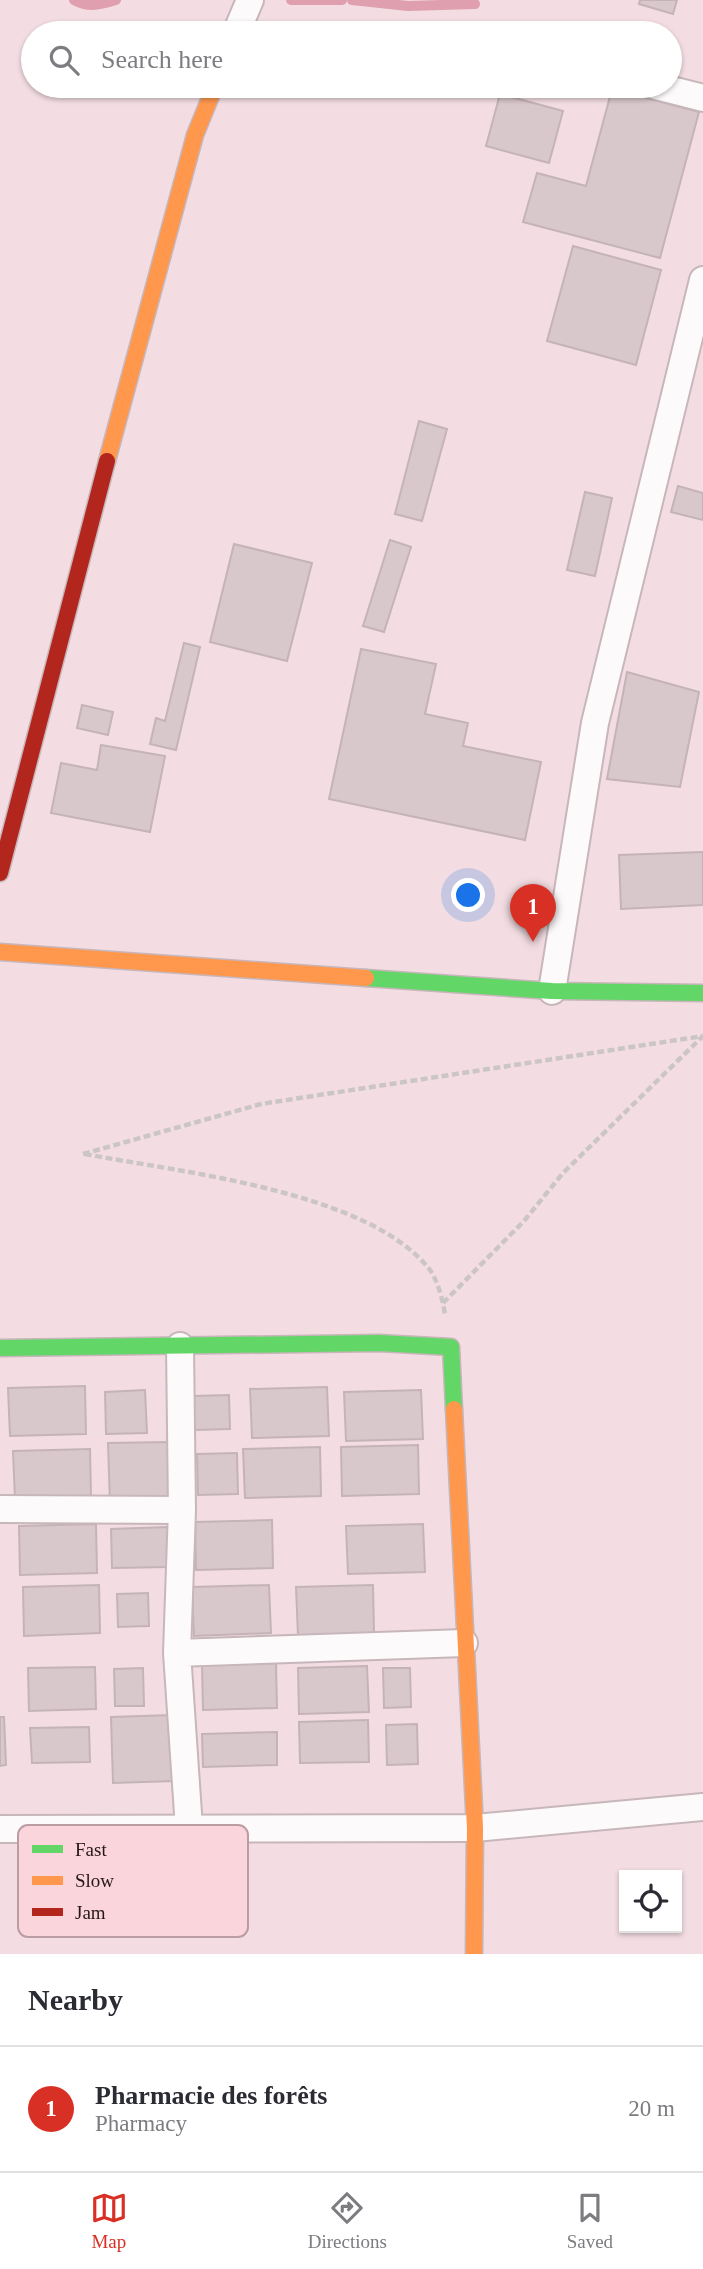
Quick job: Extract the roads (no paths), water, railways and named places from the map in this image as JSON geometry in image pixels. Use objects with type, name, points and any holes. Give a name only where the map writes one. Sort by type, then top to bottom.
[{"type":"street","points":[[241,21],[250,0]]},
{"type":"street","points":[[682,93],[703,98]]},
{"type":"street","points":[[0,873],[40,711],[195,135],[210,98]]},
{"type":"street","points":[[552,991],[595,723],[703,280]]},
{"type":"street","points":[[0,952],[552,991],[703,993]]},
{"type":"street","points":[[0,1348],[379,1343],[451,1347],[475,1828],[474,1954]]},
{"type":"street","points":[[180,1346],[182,1510],[177,1653],[189,1825]]},
{"type":"street","points":[[0,1509],[182,1510]]},
{"type":"street","points":[[177,1653],[464,1643]]},
{"type":"street","points":[[248,1828],[475,1828],[703,1807]]},
{"type":"street","points":[[0,1829],[18,1829]]},
{"type":"waterway","points":[[74,0],[95,5],[116,0]]},
{"type":"waterway","points":[[291,0],[342,0]]},
{"type":"waterway","points":[[352,0],[408,6],[475,4]]},
{"type":"place","name":"Pharmacie des forêts","points":[[533,942]]}]
